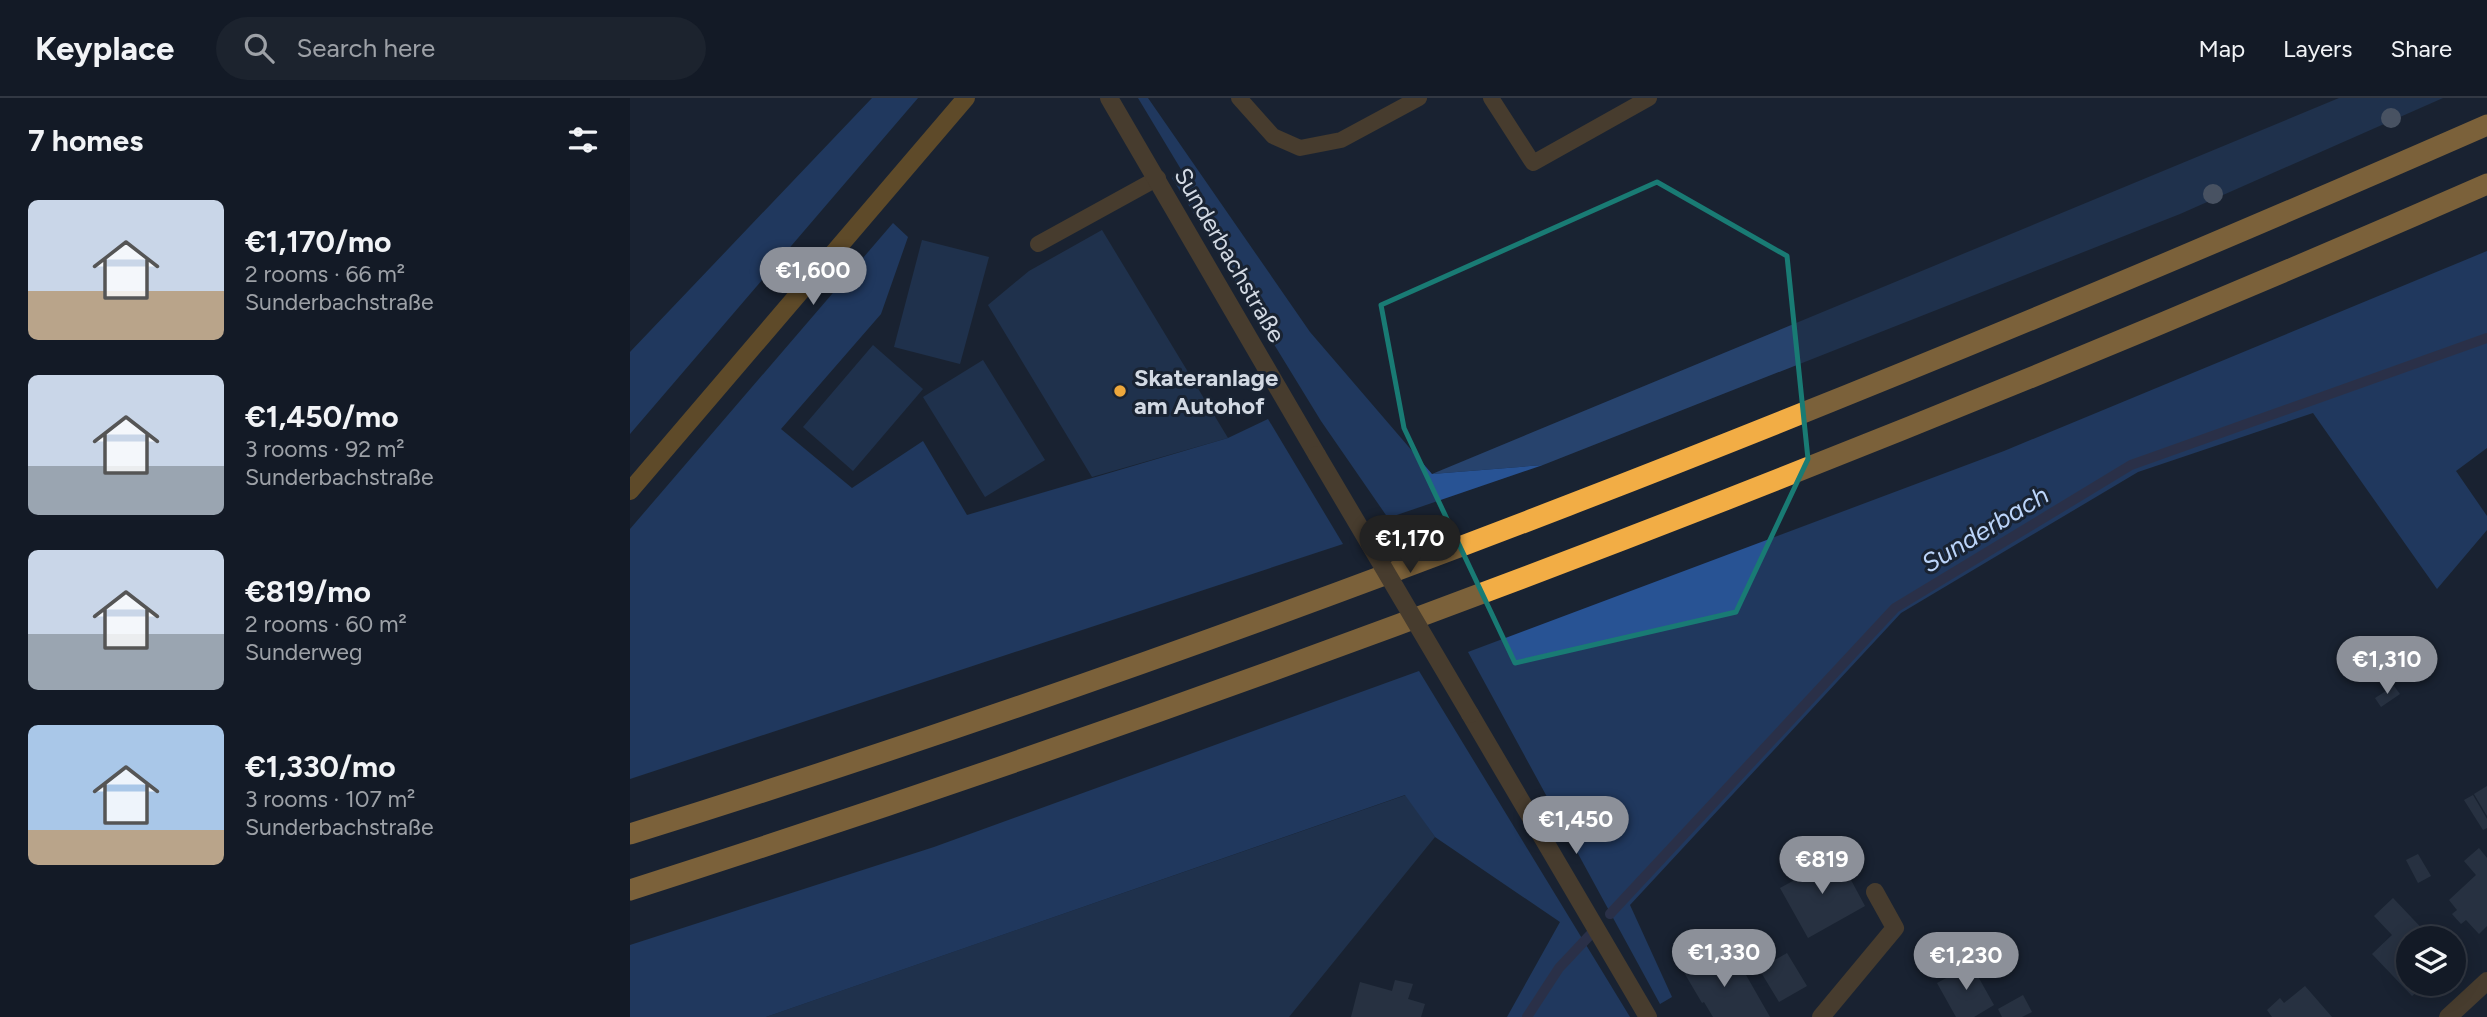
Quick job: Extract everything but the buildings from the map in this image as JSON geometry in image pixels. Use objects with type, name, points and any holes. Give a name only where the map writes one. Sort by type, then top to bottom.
[{"type":"highway","points":[[630,834],[757,794],[1159,656],[1504,529],[2037,319],[2487,125]]},
{"type":"highway","points":[[630,890],[1184,705],[1531,575],[1920,423],[2487,184]]},
{"type":"main road","points":[[630,491],[966,98]]},
{"type":"street","name":"Sunderbachstraße","points":[[1109,98],[1648,1017]]},
{"type":"street","points":[[1821,1017],[1895,928],[1874,892]]},
{"type":"street","points":[[2448,1017],[2487,981]]},
{"type":"lane","points":[[1239,98],[1273,136],[1300,148],[1342,140],[1419,98]]},
{"type":"lane","points":[[1491,98],[1533,163],[1649,98]]},
{"type":"lane","points":[[1038,244],[1158,178]]},
{"type":"highlighted area","points":[[1657,182],[1787,256],[1808,459],[1736,612],[1515,663],[1404,428],[1381,305]]},
{"type":"shaded area","points":[[872,98],[918,98],[630,434],[630,352]]},
{"type":"shaded area","points":[[1138,98],[1148,98],[1310,332],[1432,474],[1543,465],[1388,518],[1321,421],[1172,178],[1182,171]]},
{"type":"shaded area","points":[[2339,98],[2443,98],[2180,214],[1543,465],[1432,474]]},
{"type":"shaded area","points":[[893,223],[908,237],[881,314],[781,429],[852,488],[923,441],[967,515],[1228,438],[1268,419],[1343,544],[630,779],[630,529]]},
{"type":"shaded area","name":"Skateranlage am Autohof","points":[[1102,230],[1228,438],[1092,477],[988,305],[1029,271]]},
{"type":"shaded area","points":[[922,240],[989,257],[960,364],[894,347]]},
{"type":"shaded area","points":[[2487,251],[2487,448],[2456,471],[2487,516],[2487,530],[2437,589],[2313,413],[2138,472],[1901,613],[1630,905],[1672,997],[1660,1004],[1468,652],[2004,451]]},
{"type":"shaded area","points":[[873,345],[923,389],[853,471],[803,427]]},
{"type":"shaded area","points":[[983,360],[1045,460],[985,497],[923,397]]},
{"type":"shaded area","points":[[1419,671],[1630,1017],[1507,1017],[1560,922],[1435,837],[1405,795],[766,1017],[630,1017],[630,945],[934,847]]},
{"type":"shaded area","points":[[1406,795],[1435,837],[1289,1017],[766,1017]]},
{"type":"waterway","name":"Sunderbach","points":[[1610,914],[1895,608],[2131,465],[2487,338]]},
{"type":"waterway","name":"Sunderbach","points":[[1527,1017],[1559,968],[1590,935]]},
{"type":"place","name":"Skateranlage am Autohof","points":[[1120,391]]}]
